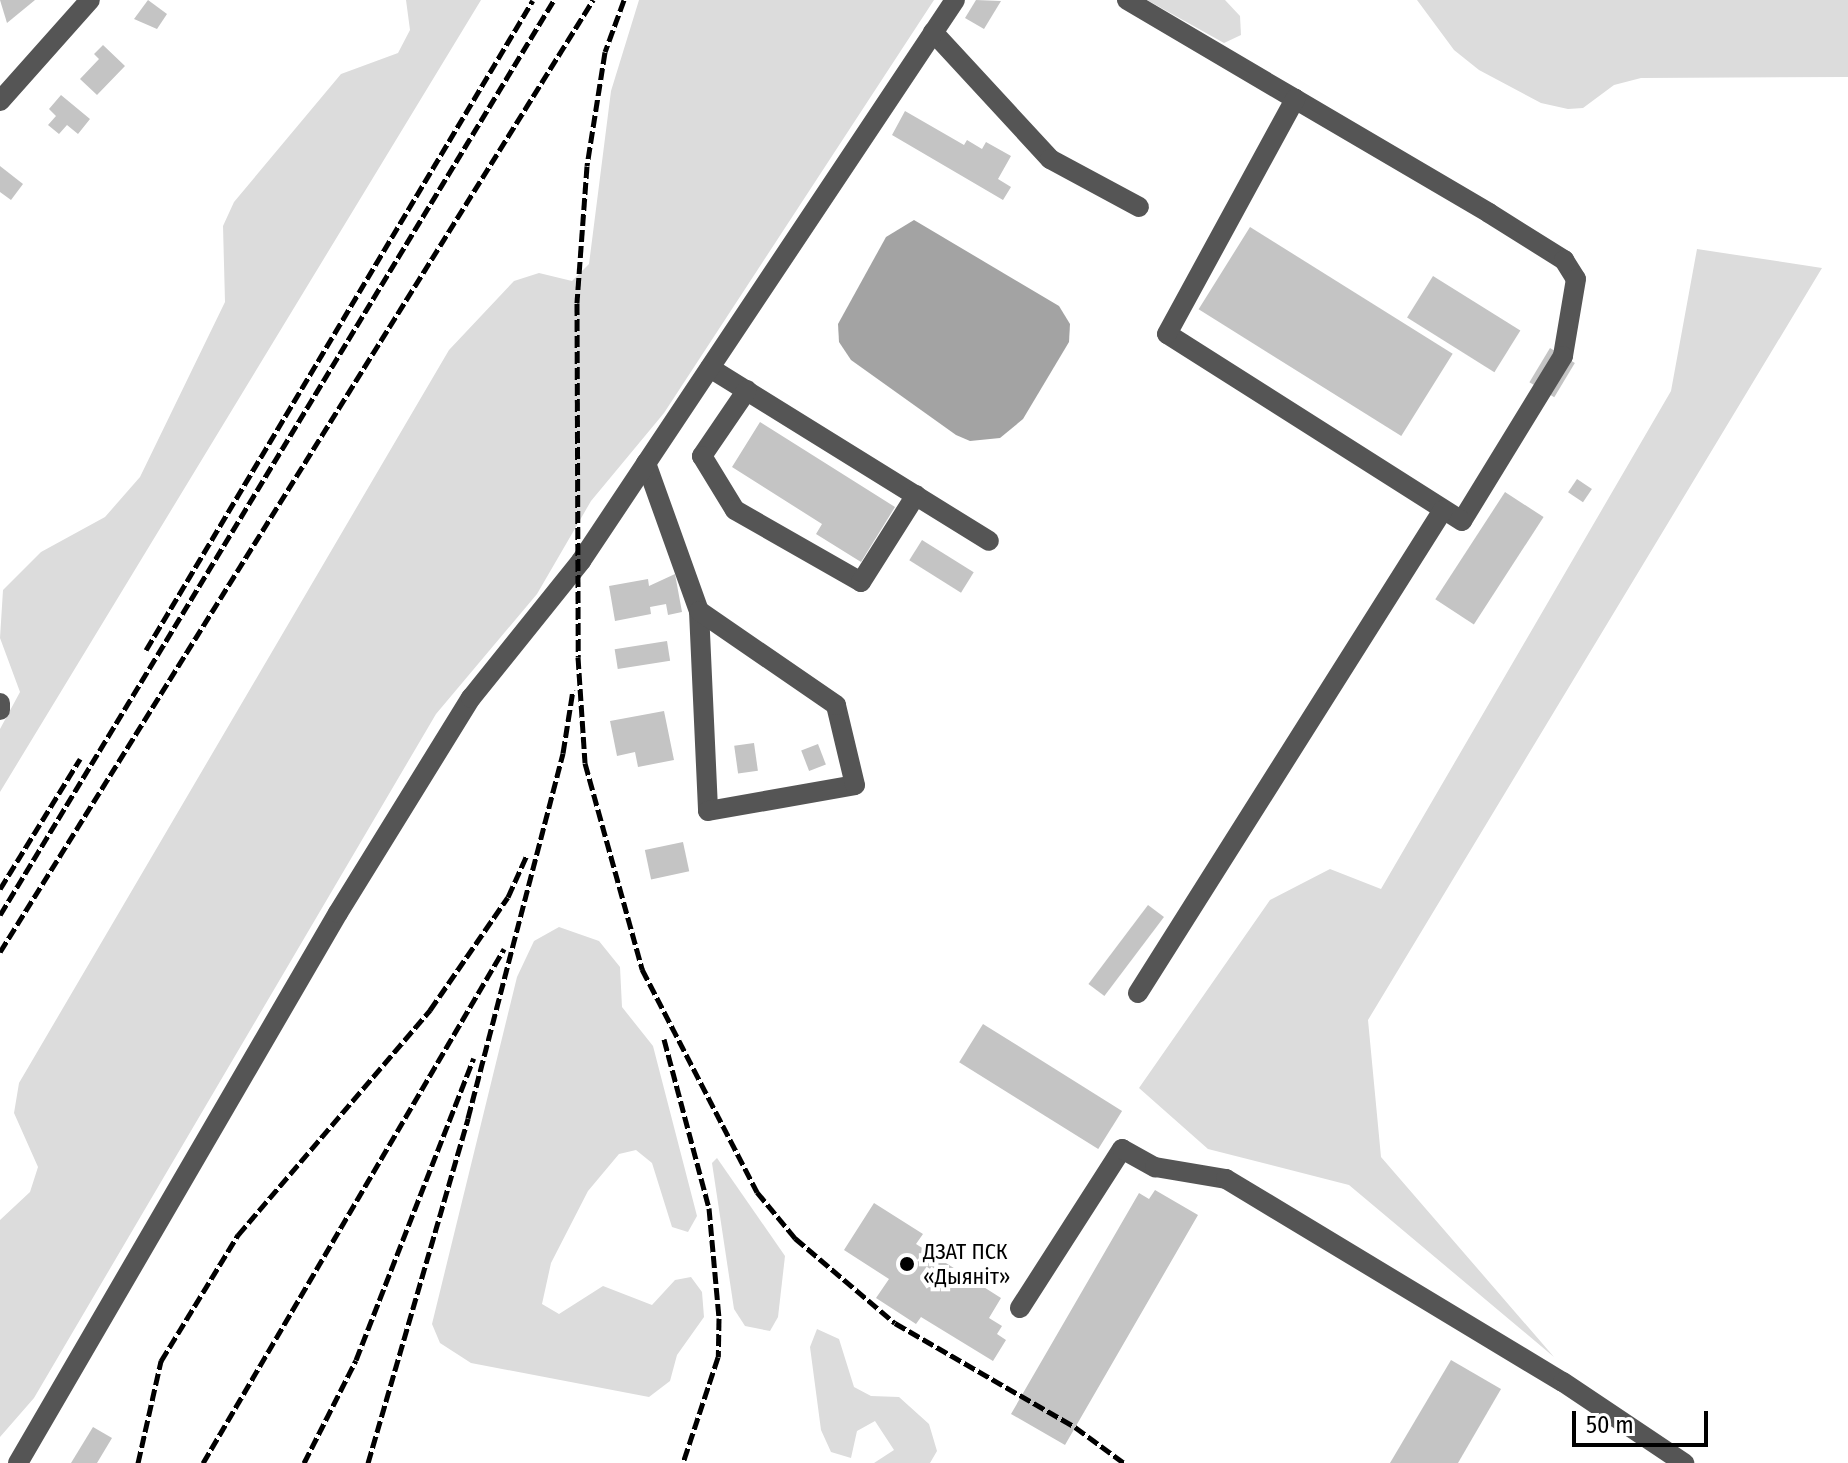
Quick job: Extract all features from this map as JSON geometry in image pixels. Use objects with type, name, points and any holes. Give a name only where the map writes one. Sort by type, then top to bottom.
[{"type":"street","points":[[0,101],[90,0]]},
{"type":"street","points":[[18,1463],[338,913],[471,698],[581,561],[955,0]]},
{"type":"street","points":[[1127,0],[1295,99],[1564,260],[1576,279],[1563,356],[1462,521],[1167,334],[1295,99]]},
{"type":"street","points":[[933,32],[1050,159],[1139,207]]},
{"type":"street","points":[[710,368],[989,541]]},
{"type":"street","points":[[747,390],[702,456],[735,510],[861,582],[916,495]]},
{"type":"street","points":[[646,463],[699,611],[708,811],[855,785],[836,705],[699,611]]},
{"type":"street","points":[[1138,993],[1443,510]]},
{"type":"street","points":[[1020,1308],[1122,1149],[1155,1167],[1226,1179],[1563,1382],[1684,1463]]},
{"type":"shaded area","points":[[406,0],[481,0],[0,792],[0,729],[20,692],[0,638],[3,590],[41,552],[105,517],[140,477],[225,302],[223,226],[234,202],[341,74],[398,53],[410,30]]},
{"type":"shaded area","points":[[639,0],[934,0],[664,413],[591,501],[537,594],[436,714],[34,1398],[0,1437],[0,1220],[30,1192],[38,1167],[14,1113],[19,1083],[449,350],[514,281],[539,273],[572,281],[589,264],[611,91]]},
{"type":"shaded area","points":[[1147,0],[1225,0],[1240,16],[1241,35],[1224,43]]},
{"type":"shaded area","points":[[1417,0],[1848,0],[1848,77],[1641,78],[1614,85],[1583,108],[1568,109],[1541,103],[1479,70],[1454,50]]},
{"type":"shaded area","points":[[914,220],[1059,306],[1070,324],[1069,342],[1023,419],[1000,438],[970,441],[956,435],[851,360],[839,342],[838,324],[886,237]]},
{"type":"shaded area","points":[[1697,249],[1822,268],[1368,1020],[1381,1157],[1554,1357],[1349,1185],[1208,1149],[1139,1088],[1270,900],[1330,869],[1381,889],[1671,391]]},
{"type":"shaded area","points":[[559,927],[599,941],[620,967],[622,1007],[653,1046],[697,1216],[688,1232],[672,1227],[652,1163],[636,1150],[619,1154],[588,1191],[551,1263],[542,1304],[559,1314],[603,1286],[652,1305],[675,1280],[691,1277],[702,1292],[704,1317],[677,1355],[670,1381],[649,1397],[471,1363],[440,1343],[432,1324],[517,977],[534,941]]},
{"type":"shaded area","points":[[717,1158],[785,1256],[778,1317],[770,1331],[745,1326],[734,1309],[712,1163]]},
{"type":"shaded area","points":[[817,1329],[839,1339],[854,1387],[871,1396],[899,1397],[929,1424],[937,1451],[930,1463],[874,1463],[894,1450],[875,1421],[857,1431],[851,1458],[831,1452],[821,1430],[810,1347]]},
{"type":"building","points":[[0,0],[35,0],[7,23]]},
{"type":"building","points":[[148,0],[167,14],[157,29],[134,19]]},
{"type":"building","points":[[976,0],[1001,1],[984,29],[965,18]]},
{"type":"building","points":[[103,45],[125,66],[97,95],[80,79],[99,59],[94,54]]},
{"type":"building","points":[[61,95],[90,119],[78,134],[67,125],[59,134],[48,125],[56,116],[49,109]]},
{"type":"building","points":[[905,111],[964,145],[967,140],[982,149],[986,142],[1011,156],[998,179],[1011,187],[1003,200],[892,135]]},
{"type":"building","points":[[0,166],[23,184],[11,200],[0,192]]},
{"type":"building","points":[[1250,227],[1453,354],[1401,436],[1199,309]]},
{"type":"building","points":[[1433,276],[1520,331],[1494,372],[1407,318]]},
{"type":"building","points":[[1550,348],[1575,363],[1554,397],[1529,382]]},
{"type":"building","points":[[760,422],[895,507],[861,562],[816,534],[822,524],[732,467]]},
{"type":"building","points":[[1577,479],[1592,489],[1583,502],[1568,492]]},
{"type":"building","points":[[1505,492],[1544,517],[1474,624],[1435,599]]},
{"type":"building","points":[[922,540],[974,572],[961,593],[909,560]]},
{"type":"building","points":[[675,574],[682,612],[668,615],[666,604],[650,607],[651,614],[615,621],[609,586],[648,579],[649,586]]},
{"type":"building","points":[[667,641],[670,661],[618,669],[615,649]]},
{"type":"building","points":[[664,711],[674,760],[638,767],[635,752],[617,756],[610,721]]},
{"type":"building","points":[[754,743],[758,771],[738,774],[734,746]]},
{"type":"building","points":[[818,744],[826,765],[809,771],[801,750]]},
{"type":"building","points":[[683,842],[689,871],[651,879],[645,850]]},
{"type":"building","points":[[1148,905],[1164,917],[1104,996],[1088,984]]},
{"type":"building","points":[[983,1024],[1122,1111],[1098,1149],[959,1062]]},
{"type":"building","points":[[1155,1190],[1198,1215],[1065,1445],[1011,1414],[1139,1193],[1149,1199]]},
{"type":"building","name":"ДЗАТ ПСК «Дыяніт»","points":[[874,1203],[923,1234],[916,1244],[1001,1298],[989,1318],[1002,1326],[997,1334],[1006,1340],[993,1361],[921,1317],[916,1324],[876,1298],[889,1279],[844,1250]]},
{"type":"building","points":[[1451,1360],[1501,1389],[1458,1463],[1390,1463]]},
{"type":"building","points":[[93,1427],[112,1438],[97,1463],[71,1463]]},
{"type":"railway","points":[[146,650],[533,0]]},
{"type":"railway","points":[[0,915],[554,0]]},
{"type":"railway","points":[[0,952],[593,0]]},
{"type":"railway","points":[[624,0],[605,52],[587,166],[577,303],[578,657],[585,763],[642,969],[757,1192],[795,1238],[895,1323],[1075,1427],[1124,1463]]},
{"type":"railway","points":[[368,1463],[468,1118],[563,753],[573,690]]},
{"type":"railway","points":[[0,889],[80,759]]},
{"type":"railway","points":[[138,1463],[161,1361],[238,1235],[430,1010],[508,897],[527,855]]},
{"type":"railway","points":[[203,1463],[504,949]]},
{"type":"railway","points":[[664,1039],[709,1208],[719,1318],[718,1357],[683,1463]]},
{"type":"railway","points":[[304,1463],[356,1360],[474,1058]]},
{"type":"place","name":"ДЗАТ ПСК «Дыяніт»","points":[[907,1264]]}]
